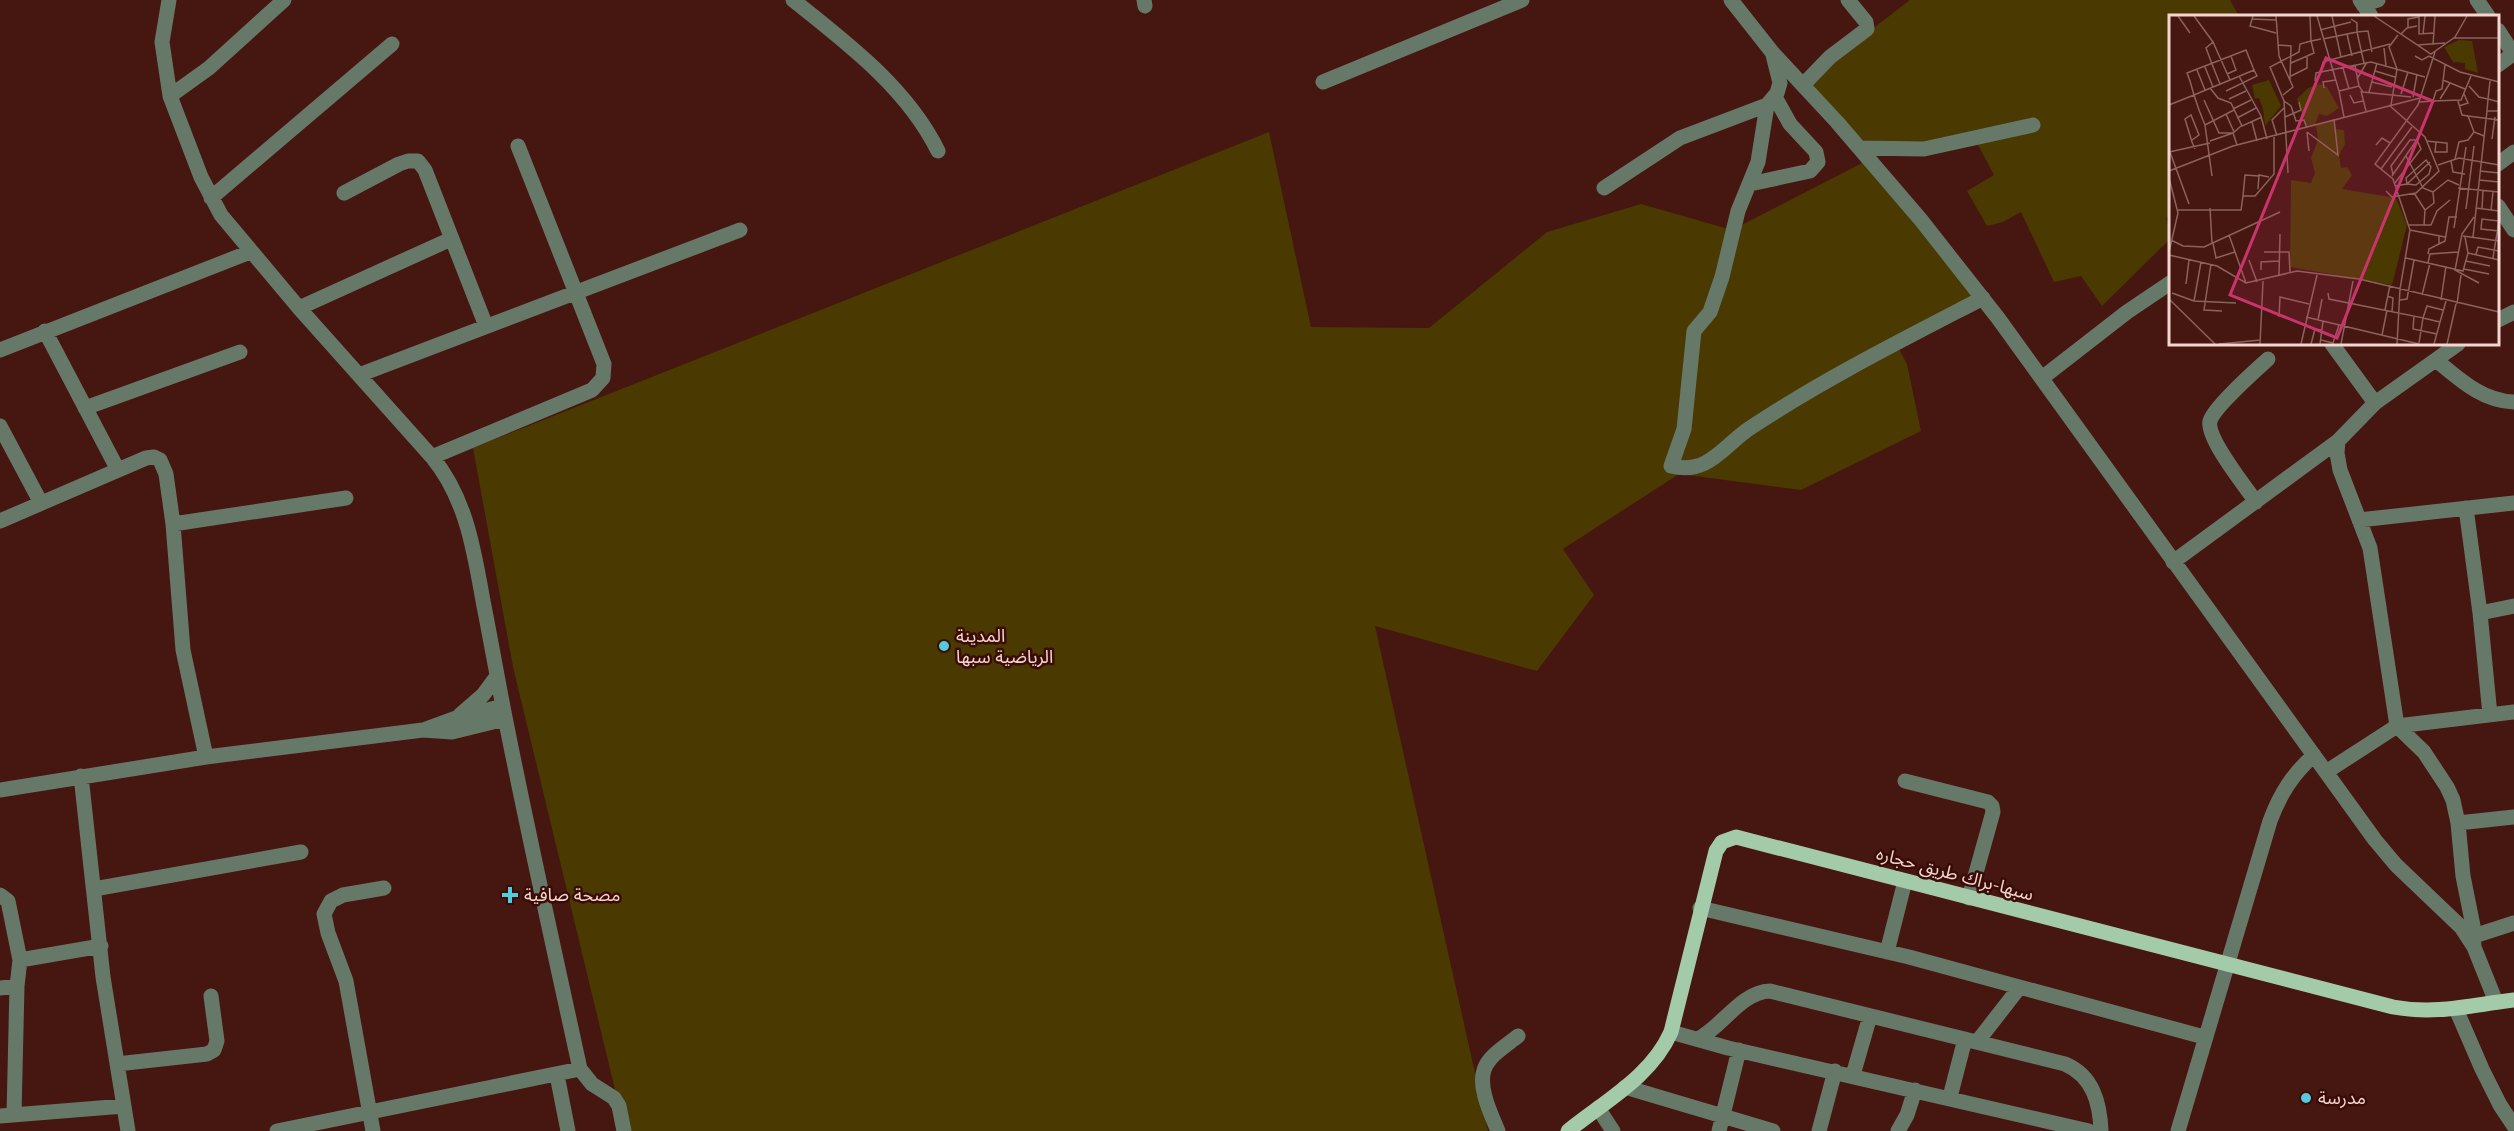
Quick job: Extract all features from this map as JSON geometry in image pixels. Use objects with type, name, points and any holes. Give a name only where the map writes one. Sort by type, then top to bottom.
[{"type":"main road","name":"سبها-براك طريق حجاره","points":[[1568,1131],[1625,1087],[1659,1056],[1671,1032],[1700,908],[1718,846],[1725,840],[1736,837],[2399,1008],[2429,1011],[2514,1000]]},
{"type":"street","points":[[169,0],[162,42],[170,96],[211,198],[231,230],[451,481],[466,519],[504,713],[580,1069],[592,1084],[614,1098],[619,1106],[624,1131]]},
{"type":"street","points":[[170,96],[209,68],[284,0]]},
{"type":"street","points":[[793,0],[853,48],[885,80],[911,109],[938,151]]},
{"type":"street","points":[[1323,82],[1522,0]]},
{"type":"street","points":[[1731,0],[1772,52],[1860,148],[1983,298],[2389,856],[2474,941]]},
{"type":"street","points":[[1803,85],[1830,57],[1867,29],[1866,22],[1848,0]]},
{"type":"street","points":[[2477,0],[2487,15]]},
{"type":"street","points":[[2499,32],[2514,54],[2499,64]]},
{"type":"street","points":[[211,198],[392,44]]},
{"type":"street","points":[[1772,52],[1780,83],[1771,101],[1760,152],[1732,230],[1722,277],[1710,312],[1694,331],[1684,429],[1671,465],[1688,470],[1716,457],[1746,431],[1797,397],[1983,298]]},
{"type":"street","points":[[1750,183],[1810,171],[1818,162],[1816,152],[1771,101]]},
{"type":"street","points":[[1604,188],[1680,138],[1771,101]]},
{"type":"street","points":[[1860,148],[1924,149],[2033,125]]},
{"type":"street","points":[[432,458],[592,390],[601,383],[605,373],[518,146]]},
{"type":"street","points":[[2499,163],[2514,152]]},
{"type":"street","points":[[344,194],[399,164],[408,160],[418,161],[425,170],[486,326]]},
{"type":"street","points":[[2499,208],[2514,230]]},
{"type":"street","points":[[359,375],[740,230]]},
{"type":"street","points":[[299,308],[451,239]]},
{"type":"street","points":[[0,350],[250,252]]},
{"type":"street","points":[[2042,378],[2127,312],[2169,285]]},
{"type":"street","points":[[2499,320],[2514,312]]},
{"type":"street","points":[[45,331],[118,470]]},
{"type":"street","points":[[2333,345],[2375,403]]},
{"type":"street","points":[[2173,562],[2338,441],[2375,403],[2457,345]]},
{"type":"street","points":[[85,408],[240,352]]},
{"type":"street","points":[[2256,501],[2211,436],[2210,428],[2213,415],[2268,359]]},
{"type":"street","points":[[2436,360],[2480,393],[2497,400],[2514,402]]},
{"type":"street","points":[[0,426],[41,503]]},
{"type":"street","points":[[2338,441],[2337,453],[2340,470],[2370,548],[2397,726],[2424,752],[2453,800],[2474,941],[2496,1002]]},
{"type":"street","points":[[0,521],[146,458],[154,457],[160,460],[166,474],[173,524],[183,650],[206,757]]},
{"type":"street","points":[[173,524],[346,498]]},
{"type":"street","points":[[2358,520],[2514,503]]},
{"type":"street","points":[[2466,508],[2480,613],[2490,715]]},
{"type":"street","points":[[2480,613],[2514,606]]},
{"type":"street","points":[[456,718],[483,695],[497,676]]},
{"type":"street","points":[[2326,772],[2397,726],[2514,712]]},
{"type":"street","points":[[423,730],[456,718],[504,713]]},
{"type":"street","points":[[0,790],[206,757],[423,730],[452,732],[504,713]]},
{"type":"street","points":[[2178,1131],[2204,1037],[2280,794],[2294,773],[2314,755]]},
{"type":"street","points":[[81,776],[103,977],[128,1131]]},
{"type":"street","points":[[1905,781],[1988,802],[1992,806],[1993,812],[1969,898]]},
{"type":"street","points":[[2458,823],[2514,817]]},
{"type":"street","points":[[94,889],[301,852]]},
{"type":"street","points":[[1887,952],[1905,881]]},
{"type":"street","points":[[373,1131],[346,981],[328,933],[324,914],[331,901],[343,895],[384,888]]},
{"type":"street","points":[[0,895],[8,901],[20,960],[7,1116],[124,1106]]},
{"type":"street","points":[[1700,908],[1887,952],[2204,1037]]},
{"type":"street","points":[[2474,941],[2514,923]]},
{"type":"street","points":[[20,960],[101,946]]},
{"type":"street","points":[[0,988],[17,986]]},
{"type":"street","points":[[1950,1097],[1971,1041],[2019,988]]},
{"type":"street","points":[[1698,1039],[1713,1032],[1742,1002],[1766,991],[2065,1064],[2075,1069],[2089,1083],[2095,1094],[2101,1131]]},
{"type":"street","points":[[117,1064],[207,1054],[214,1050],[217,1041],[211,996]]},
{"type":"street","points":[[2456,1009],[2482,1069],[2500,1105],[2514,1126]]},
{"type":"street","points":[[1853,1075],[1870,1016]]},
{"type":"street","points":[[1671,1032],[1739,1050],[2089,1131]]},
{"type":"street","points":[[1498,1131],[1483,1087],[1484,1070],[1491,1059],[1518,1036]]},
{"type":"street","points":[[1719,1131],[1739,1050]]},
{"type":"street","points":[[277,1131],[557,1076],[580,1069]]},
{"type":"street","points":[[1819,1131],[1835,1071]]},
{"type":"street","points":[[557,1076],[568,1131]]},
{"type":"street","points":[[1625,1087],[1773,1131]]},
{"type":"street","points":[[1898,1131],[1907,1115],[1914,1090]]},
{"type":"street","points":[[1598,1108],[1613,1131]]},
{"type":"shaded area","points":[[1910,0],[2230,0],[2238,15],[2169,15],[2169,215],[2166,219],[2169,227],[2169,240],[2102,306],[2081,276],[2054,282],[2021,212],[2003,222],[1987,226],[1967,191],[1994,175],[1978,145],[1958,143],[1860,148],[1804,81]]},
{"type":"shaded area","name":"المدينة الرياضية سبها","points":[[1269,132],[1311,327],[1429,328],[1547,232],[1641,204],[1732,230],[1870,159],[1986,302],[1899,349],[1907,364],[1921,431],[1801,490],[1679,474],[1563,549],[1594,595],[1537,671],[1375,626],[1488,1131],[625,1131],[513,667],[473,448]]},
{"type":"place","name":"المدينة الرياضية سبها","points":[[944,646]]},
{"type":"place","name":"مصحة صافية","points":[[510,895]]},
{"type":"place","name":"مدرسة","points":[[2306,1098]]}]
